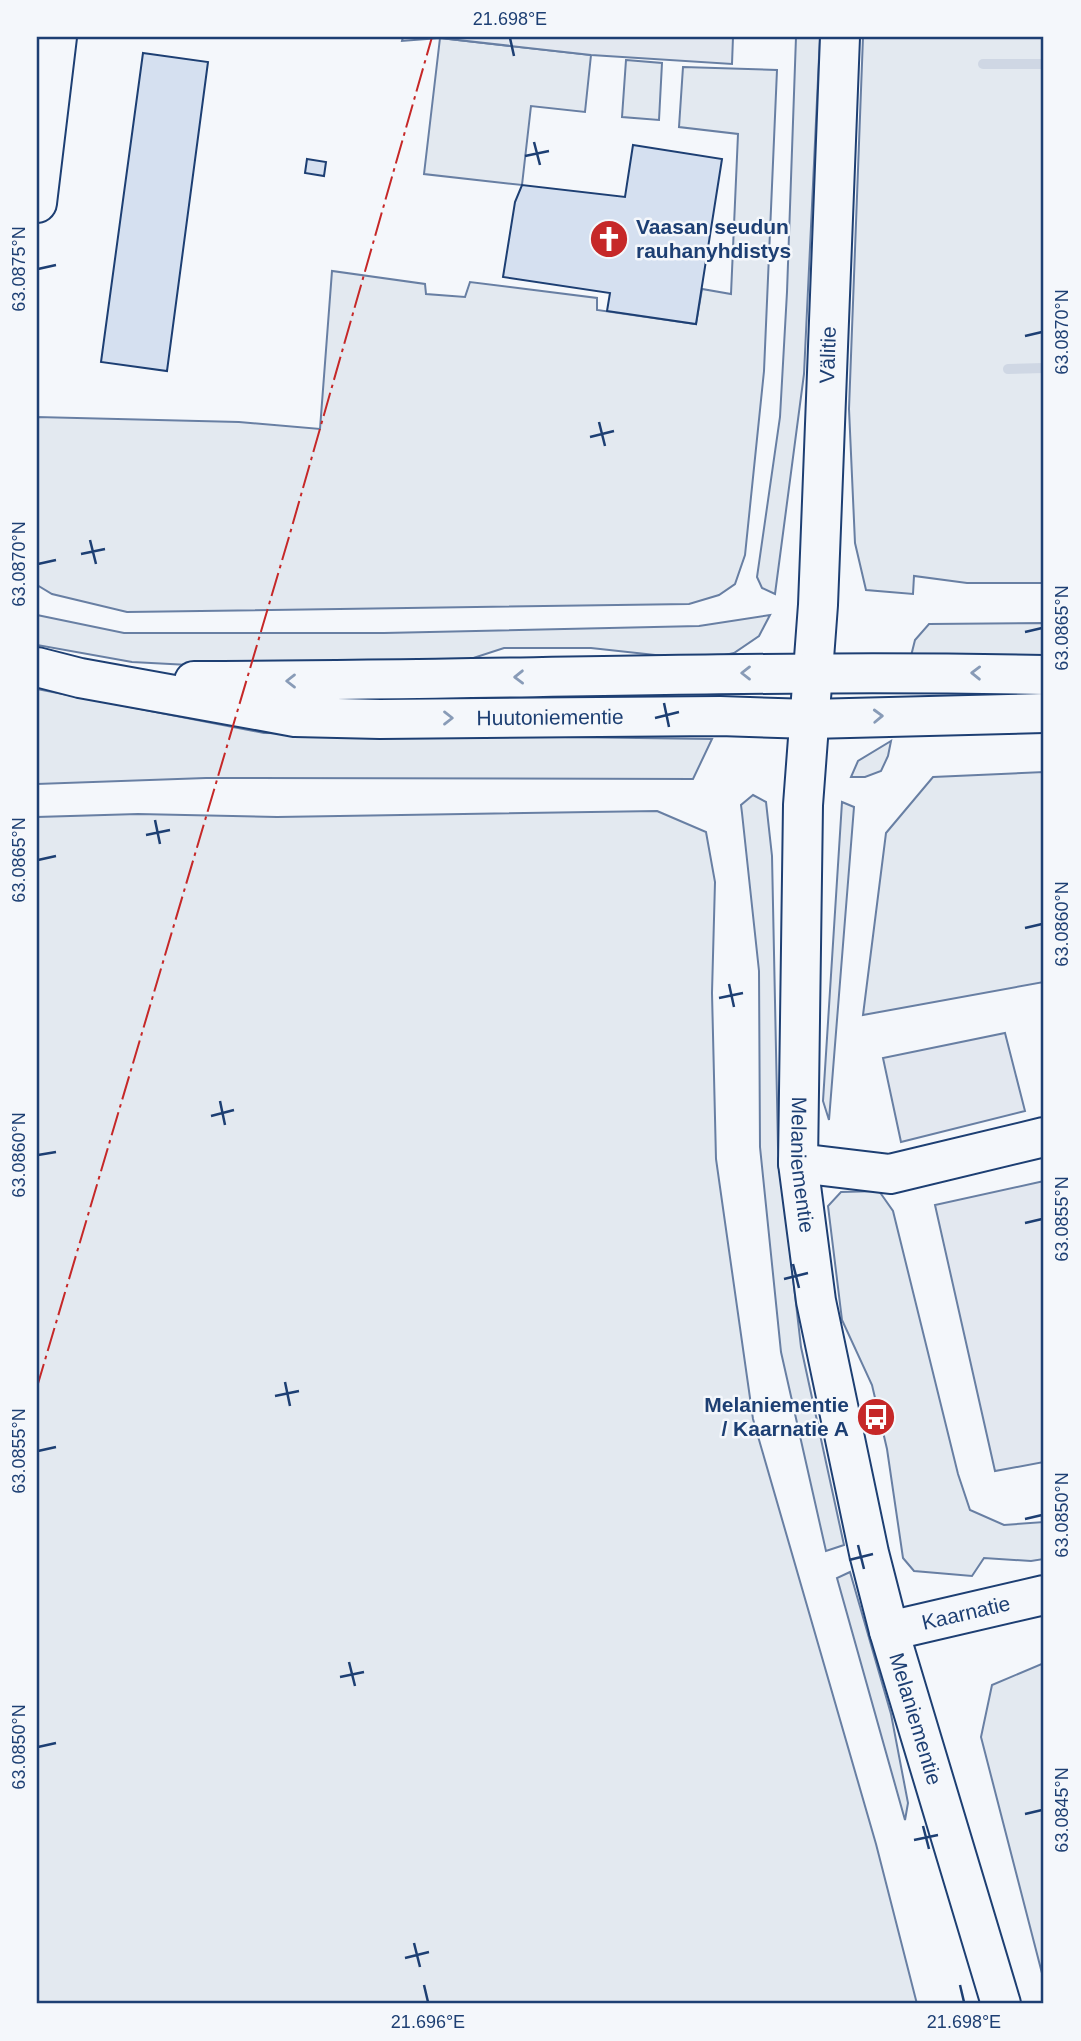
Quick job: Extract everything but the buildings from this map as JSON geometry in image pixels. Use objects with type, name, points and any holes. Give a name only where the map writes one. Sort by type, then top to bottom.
[{"type":"main road","points":[[37,203],[57,37]]},
{"type":"main road","name":"Välitie","points":[[810,719],[840,37]]},
{"type":"main road","name":"Huutoniementie","points":[[37,667],[295,717],[380,719],[720,716],[810,719],[1044,713]]},
{"type":"main road","name":"Huutoniementie","points":[[101,681],[363,681],[899,671],[1044,674]]},
{"type":"main road","name":"Melaniementie","points":[[810,719],[803,805],[798,1163],[816,1301],[888,1631],[1001,2004]]},
{"type":"main road","points":[[798,1163],[890,1174],[1044,1137]]},
{"type":"main road","name":"Kaarnatie","points":[[888,1631],[1044,1595]]},
{"type":"shaded area","points":[[403,37],[733,37],[732,64],[591,55],[440,38],[402,41]]},
{"type":"shaded area","points":[[796,37],[820,37],[804,374],[775,594],[762,588],[757,577],[780,417]]},
{"type":"shaded area","points":[[863,37],[1044,37],[1044,583],[967,583],[914,576],[913,594],[866,590],[855,543],[849,409]]},
{"type":"shaded area","points":[[440,38],[591,55],[585,112],[531,106],[522,185],[424,174]]},
{"type":"shaded area","points":[[626,60],[662,63],[659,120],[622,117]]},
{"type":"shaded area","points":[[683,67],[777,70],[764,371],[745,555],[735,584],[719,595],[689,604],[127,612],[52,594],[37,585],[37,417],[239,422],[320,429],[332,271],[425,284],[426,294],[465,297],[470,282],[597,298],[597,310],[696,324],[702,289],[731,294],[738,134],[679,127]]},
{"type":"shaded area","points":[[37,615],[124,633],[384,633],[699,626],[770,615],[759,636],[734,653],[701,660],[591,648],[504,648],[455,664],[284,670],[132,662],[37,645]]},
{"type":"shaded area","points":[[1044,623],[1044,656],[911,656],[915,640],[929,624]]},
{"type":"shaded area","points":[[37,689],[264,733],[712,739],[693,779],[206,778],[37,784]]},
{"type":"shaded area","points":[[891,741],[881,771],[865,777],[851,777],[858,761]]},
{"type":"shaded area","points":[[1044,772],[1044,982],[863,1015],[886,833],[933,777]]},
{"type":"shaded area","points":[[753,795],[766,802],[772,856],[778,1147],[801,1347],[844,1545],[826,1551],[781,1352],[760,1147],[759,971],[741,805]]},
{"type":"shaded area","points":[[842,802],[854,807],[829,1120],[823,1101]]},
{"type":"shaded area","points":[[657,811],[706,832],[715,882],[712,993],[716,1159],[753,1419],[876,1844],[917,2004],[37,2004],[37,817],[138,814],[277,817]]},
{"type":"shaded area","points":[[1005,1033],[1025,1111],[901,1142],[883,1058]]},
{"type":"shaded area","points":[[1044,1181],[1044,1462],[995,1471],[935,1205]]},
{"type":"shaded area","points":[[879,1191],[893,1211],[958,1474],[970,1510],[1004,1525],[1044,1522],[1044,1559],[1031,1561],[984,1558],[972,1576],[914,1571],[903,1558],[887,1449],[872,1385],[842,1320],[828,1206],[841,1192]]},
{"type":"shaded area","points":[[850,1572],[891,1714],[908,1803],[905,1820],[837,1578]]},
{"type":"shaded area","points":[[1044,1663],[1044,1981],[981,1737],[992,1685]]},
{"type":"waterway","points":[[983,64],[1044,64]]},
{"type":"waterway","points":[[1008,369],[1044,368]]},
{"type":"power","points":[[37,1387],[289,537],[432,37]]},
{"type":"place","name":"Vaasan seudun rauhanyhdistys","points":[[609,239]]},
{"type":"place","name":"Melaniementie / Kaarnatie A","points":[[876,1417]]}]
